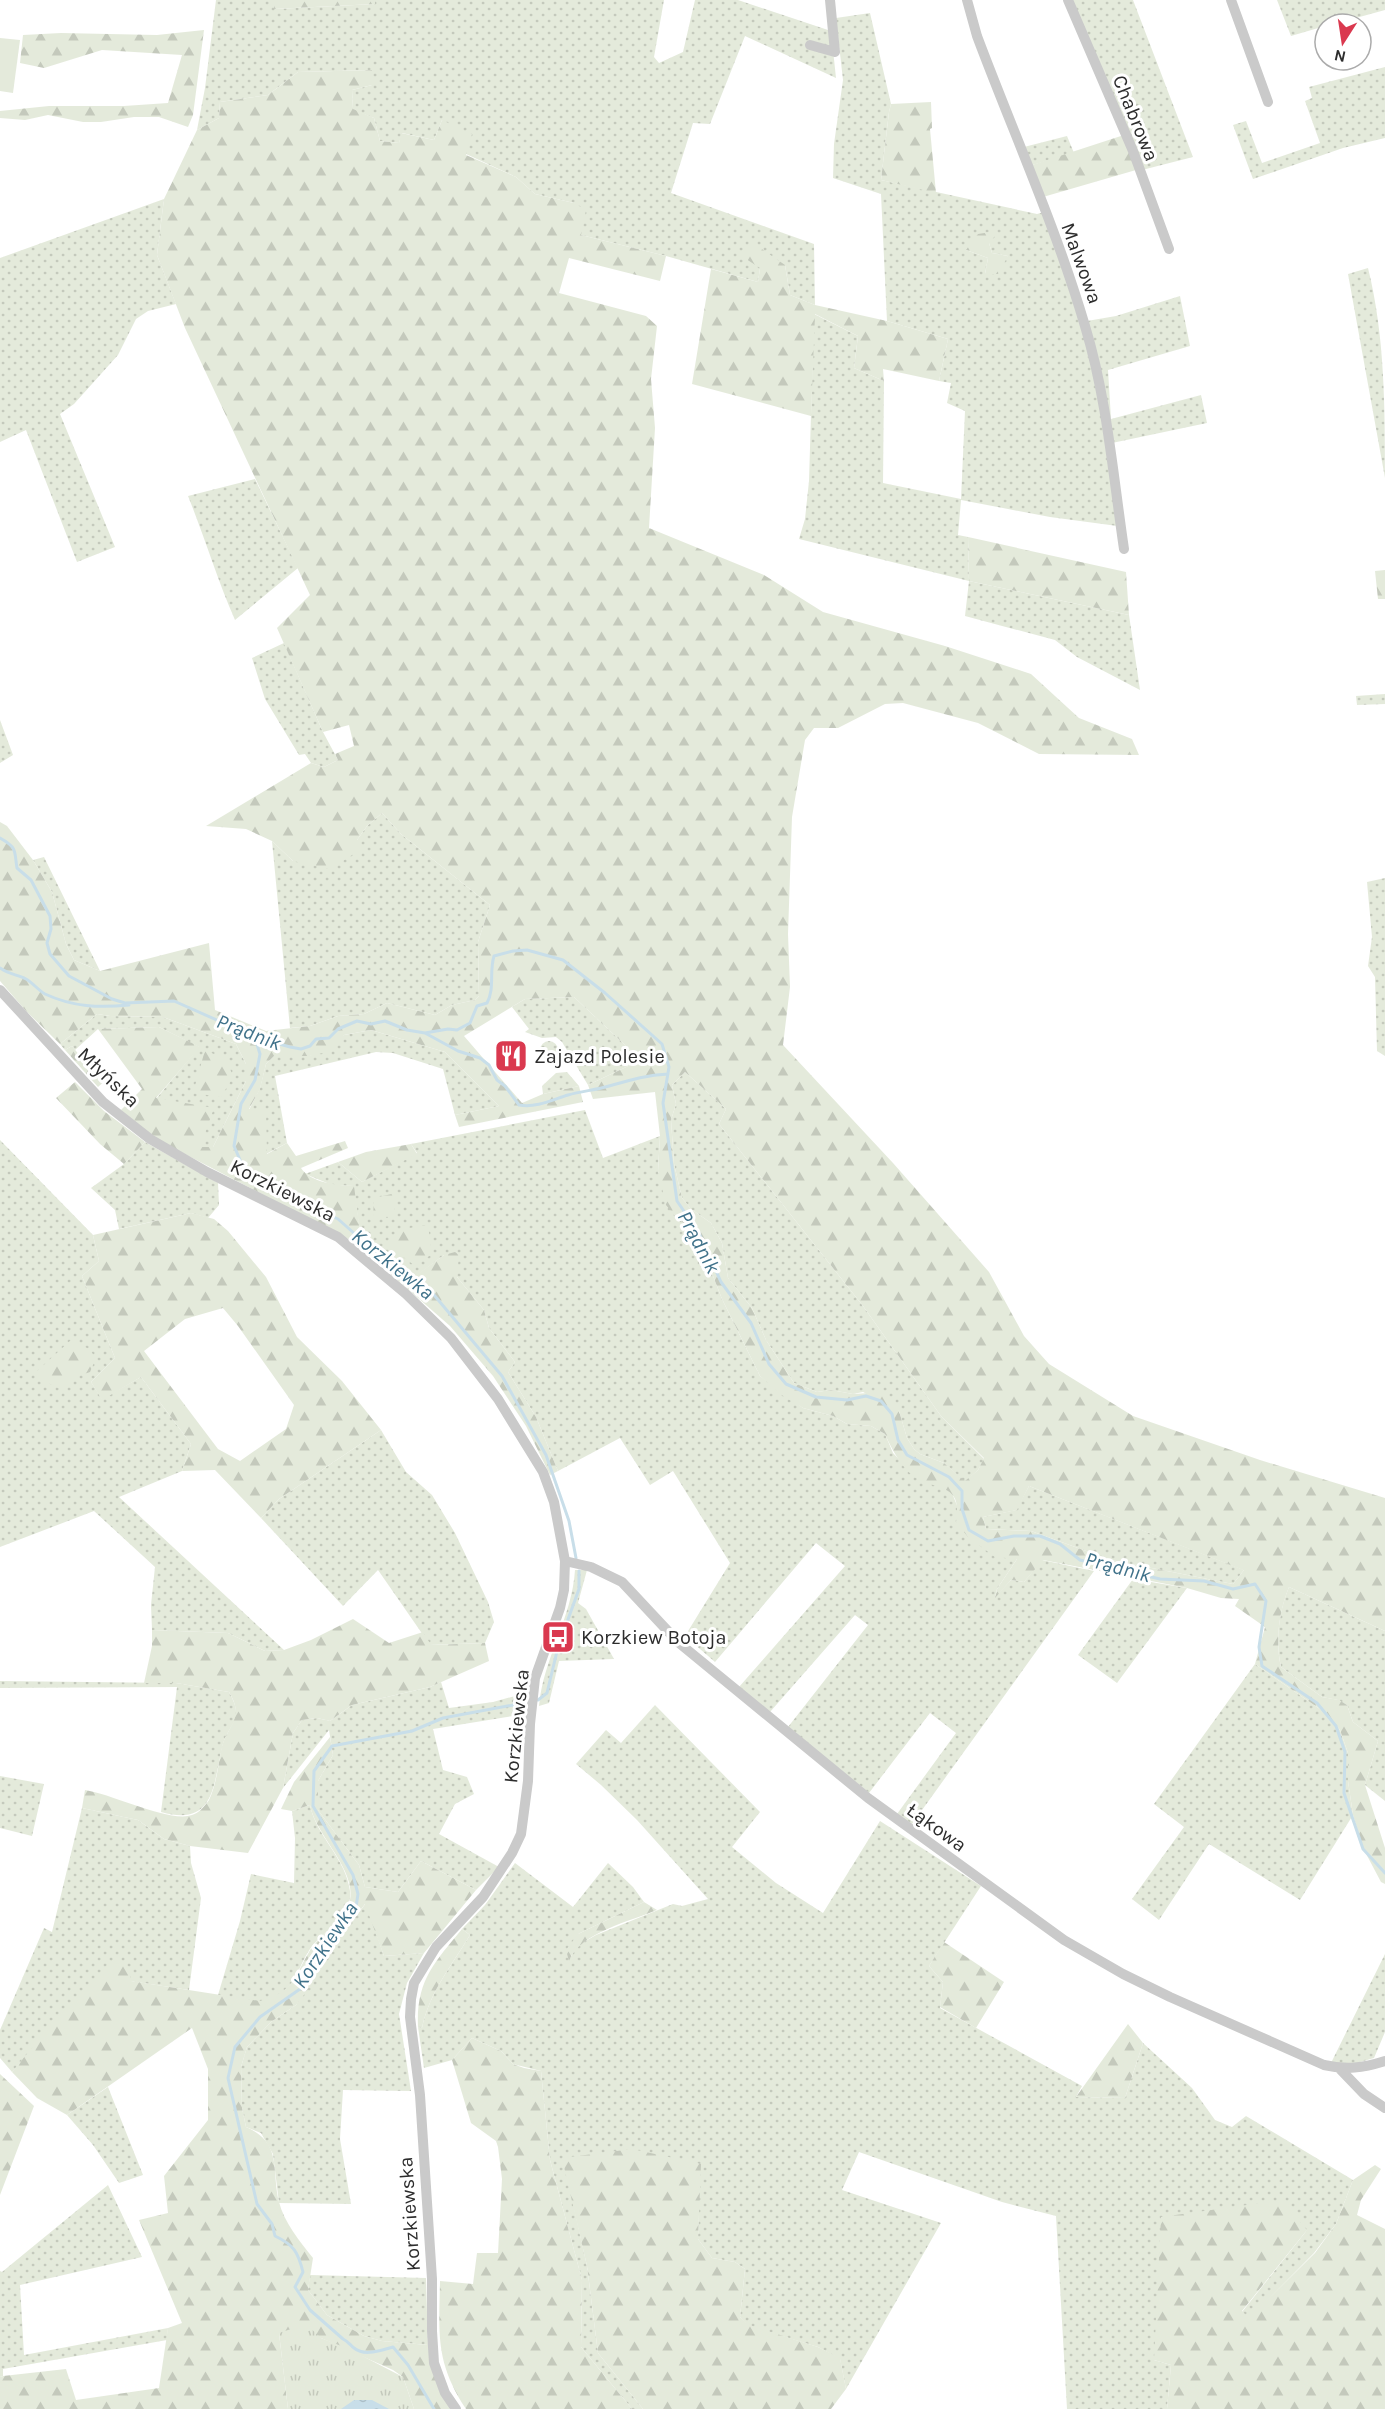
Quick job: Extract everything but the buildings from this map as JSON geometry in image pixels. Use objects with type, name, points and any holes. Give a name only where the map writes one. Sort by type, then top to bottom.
[{"type":"street","points":[[810,45],[835,52],[830,0]]},
{"type":"street","name":"Malwowa","points":[[967,0],[977,36],[1085,326],[1101,386],[1124,549]]},
{"type":"street","name":"Chabrowa","points":[[1068,0],[1132,152],[1169,249]]},
{"type":"street","points":[[1231,0],[1268,102]]},
{"type":"street","name":"Młyńska","points":[[0,990],[104,1102],[150,1139],[207,1172]]},
{"type":"street","name":"Korzkiewska","points":[[207,1172],[338,1238],[406,1294],[451,1338],[498,1399],[543,1472],[554,1502],[565,1561],[564,1590],[560,1608],[535,1678],[530,1724],[528,1781],[521,1834],[512,1853],[483,1897],[436,1947],[414,1983],[411,1999],[432,2279],[434,2363],[445,2393],[456,2409]]},
{"type":"street","name":"Łąkowa","points":[[565,1561],[591,1567],[622,1582],[679,1643],[867,1798],[1064,1940],[1123,1974],[1170,1997],[1328,2066],[1340,2069]]},
{"type":"street","points":[[1340,2069],[1363,2067],[1385,2061]]},
{"type":"street","points":[[1340,2069],[1364,2094],[1385,2108]]},
{"type":"green space","points":[[216,0],[275,0],[275,9],[375,4],[375,0],[664,0],[654,57],[659,63],[683,52],[695,0],[738,0],[831,31],[836,78],[745,36],[710,124],[693,123],[671,193],[814,244],[815,305],[790,295],[785,265],[760,268],[758,282],[581,235],[574,203],[535,194],[516,177],[466,154],[442,120],[434,140],[402,133],[399,143],[380,141],[374,118],[353,110],[352,90],[372,85],[371,70],[298,72],[268,95],[220,102],[219,118],[197,130],[205,88]]},
{"type":"green space","points":[[275,0],[375,0],[375,4],[274,9]]},
{"type":"green space","points":[[1071,0],[1133,0],[1193,157],[1142,170]]},
{"type":"green space","points":[[1277,0],[1385,0],[1385,10],[1373,13],[1313,12],[1313,30],[1291,36]]},
{"type":"green space","points":[[870,13],[891,104],[881,180],[1037,214],[1048,211],[1087,321],[1116,316],[1180,296],[1190,346],[1108,370],[1111,419],[1201,395],[1207,423],[1112,443],[1125,527],[1050,517],[961,500],[958,535],[968,537],[969,581],[799,539],[805,519],[809,481],[814,314],[858,336],[854,368],[884,381],[883,483],[961,499],[965,411],[947,403],[951,383],[939,381],[948,339],[887,321],[881,194],[833,178],[834,144],[843,80],[836,18]],"holes":[[[989,243],[992,253],[1008,256],[985,274],[988,258],[966,250]]]},
{"type":"green space","points":[[204,30],[193,115],[188,127],[159,117],[134,117],[101,122],[83,122],[48,115],[25,120],[0,118],[0,111],[49,106],[124,106],[168,103],[182,55],[102,50],[44,68],[20,63],[23,35],[61,33],[157,35]]},
{"type":"green space","points":[[0,38],[20,40],[13,93],[0,91]]},
{"type":"green space","points":[[1385,67],[1385,138],[1343,148],[1253,179],[1233,125],[1246,121],[1262,163],[1320,143],[1305,101],[1312,98],[1309,87]]},
{"type":"green space","points":[[372,70],[372,85],[352,90],[353,109],[374,118],[380,141],[399,143],[401,133],[434,140],[442,120],[472,134],[466,155],[516,177],[535,194],[574,203],[586,210],[581,235],[666,256],[660,281],[569,258],[559,293],[646,316],[657,326],[651,379],[655,428],[649,528],[764,575],[823,612],[945,646],[1031,674],[1079,718],[1132,739],[1139,755],[1039,754],[978,723],[903,703],[885,704],[838,728],[814,728],[805,740],[792,817],[788,934],[790,987],[783,1045],[893,1163],[989,1272],[1024,1336],[1049,1364],[1133,1416],[1260,1460],[1385,1498],[1385,1631],[1289,1587],[1280,1616],[1278,1637],[1281,1667],[1322,1697],[1339,1700],[1347,1705],[1353,1722],[1378,1741],[1365,1785],[1385,1848],[1385,1884],[1381,1882],[1363,1848],[1353,1815],[1348,1781],[1348,1753],[1340,1730],[1327,1714],[1255,1664],[1265,1627],[1235,1606],[1239,1599],[1221,1598],[1187,1588],[1043,1560],[1024,1582],[1011,1580],[995,1598],[997,1589],[1017,1559],[995,1557],[968,1537],[956,1522],[956,1501],[953,1495],[918,1479],[907,1471],[885,1434],[871,1426],[847,1424],[833,1416],[803,1408],[780,1394],[760,1376],[722,1299],[697,1235],[666,1205],[658,1171],[660,1136],[655,1092],[593,1099],[588,1085],[641,1060],[574,997],[525,999],[464,1036],[522,1103],[543,1094],[579,1086],[583,1102],[459,1127],[455,1115],[499,1106],[445,1052],[371,1030],[344,1035],[331,1051],[310,1056],[274,1056],[266,1064],[260,1089],[249,1109],[266,1111],[267,1154],[287,1143],[296,1156],[345,1141],[348,1148],[301,1168],[317,1180],[354,1186],[360,1231],[415,1276],[444,1255],[455,1252],[459,1255],[457,1277],[484,1310],[489,1328],[515,1362],[508,1372],[536,1417],[558,1471],[550,1475],[526,1426],[493,1376],[450,1326],[354,1242],[154,1138],[121,1110],[142,1089],[98,1029],[159,1027],[200,1047],[156,1098],[214,1108],[200,1147],[213,1147],[246,1081],[246,1064],[236,1044],[163,1017],[97,1014],[60,1044],[26,1011],[0,981],[0,822],[7,826],[33,860],[52,892],[66,944],[74,960],[100,971],[209,943],[215,1010],[266,1031],[310,1026],[338,1016],[364,1014],[387,1003],[435,1015],[452,1005],[475,1000],[479,996],[478,942],[490,905],[401,834],[382,813],[367,826],[357,840],[360,850],[330,869],[293,861],[272,841],[246,829],[206,826],[311,763],[324,767],[338,760],[335,754],[354,746],[349,725],[323,732],[277,628],[310,595],[185,328],[157,255],[164,199],[197,130],[219,118],[220,102],[268,95],[298,72]],"holes":[[[685,1072],[726,1109],[719,1124],[863,1306],[941,1416],[984,1458],[978,1470],[965,1481],[944,1463],[920,1454],[914,1449],[907,1438],[899,1411],[884,1392],[853,1394],[831,1390],[817,1392],[794,1383],[766,1340],[752,1308],[728,1278],[722,1243],[711,1223],[691,1209],[682,1198],[674,1164],[671,1120],[676,1104],[672,1085]],[[1029,1486],[1243,1570],[1244,1570],[1233,1584],[1111,1560],[1031,1531],[986,1529],[983,1517],[1017,1510]]]},
{"type":"green space","points":[[931,102],[932,128],[930,129],[936,193],[881,180],[891,104]]},
{"type":"green space","points":[[1124,135],[1136,170],[1043,197],[1029,166]]},
{"type":"green space","points":[[1067,136],[1074,153],[1029,166],[1024,147]]},
{"type":"green space","points":[[164,199],[157,255],[176,304],[148,311],[136,319],[118,355],[74,404],[60,414],[115,547],[77,562],[26,430],[0,442],[0,258]]},
{"type":"green space","points":[[991,232],[995,236],[989,243],[992,253],[1008,256],[998,274],[985,274],[988,258],[966,250],[978,234]]},
{"type":"green space","points":[[750,241],[785,265],[790,295],[815,305],[887,321],[948,339],[939,381],[883,369],[884,381],[854,368],[858,336],[815,314],[811,416],[692,384],[711,269],[758,282],[760,268],[743,257]]},
{"type":"green space","points":[[1368,268],[1381,346],[1385,478],[1348,274]]},
{"type":"green space","points":[[255,479],[298,568],[235,620],[188,496]]},
{"type":"green space","points":[[968,537],[1126,572],[1129,615],[969,581]]},
{"type":"green space","points":[[1385,570],[1385,599],[1378,599],[1375,571]]},
{"type":"green space","points":[[969,581],[1129,615],[1140,690],[1077,657],[1055,640],[965,616]]},
{"type":"green space","points":[[284,643],[323,732],[338,760],[324,767],[311,763],[305,754],[299,755],[265,699],[252,658]]},
{"type":"green space","points":[[1385,694],[1385,704],[1357,705],[1356,696]]},
{"type":"green space","points":[[0,720],[13,755],[0,763]]},
{"type":"green space","points":[[382,813],[401,834],[490,905],[478,942],[479,996],[475,1000],[452,1005],[435,1015],[387,1003],[364,1014],[338,1016],[310,1026],[290,1028],[272,841],[293,861],[357,840],[367,826]]},
{"type":"green space","points":[[44,857],[100,971],[74,960],[66,944],[52,892],[33,860]]},
{"type":"green space","points":[[1385,878],[1385,1056],[1377,1051],[1375,977],[1368,966],[1372,937],[1367,882]]},
{"type":"green space","points":[[574,997],[641,1060],[588,1085],[562,1042],[556,1037],[542,1038],[525,1032],[529,1029],[512,1007],[525,999]]},
{"type":"green space","points":[[97,1014],[163,1017],[236,1044],[246,1064],[246,1081],[213,1147],[199,1147],[156,1099],[199,1047],[159,1027],[98,1029],[75,1050],[72,1046],[65,1050],[60,1044]]},
{"type":"green space","points":[[371,1030],[445,1052],[499,1106],[455,1115],[443,1069],[393,1053],[376,1052],[275,1076],[287,1143],[266,1154],[249,1110],[260,1088],[266,1064],[274,1056],[310,1056],[344,1035]]},
{"type":"green space","points":[[549,1041],[555,1044],[558,1050],[555,1056],[549,1059],[543,1056],[540,1050],[543,1044]]},
{"type":"green space","points":[[72,1046],[88,1066],[96,1062],[109,1077],[98,1087],[65,1050]]},
{"type":"green space","points":[[205,1050],[227,1060],[233,1077],[221,1097],[193,1093]]},
{"type":"green space","points":[[567,1072],[579,1086],[543,1094],[542,1086],[556,1073]]},
{"type":"green space","points":[[685,1072],[726,1109],[719,1124],[863,1306],[941,1416],[984,1459],[978,1470],[965,1482],[944,1463],[920,1454],[914,1449],[907,1438],[899,1411],[863,1392],[853,1394],[831,1390],[817,1392],[794,1383],[766,1340],[752,1308],[728,1278],[722,1243],[711,1223],[691,1209],[682,1198],[674,1164],[671,1120],[676,1104],[672,1085]]},
{"type":"green space","points":[[75,1082],[104,1111],[145,1142],[124,1164],[100,1144],[56,1098]]},
{"type":"green space","points":[[585,1110],[603,1158],[660,1136],[658,1171],[675,1216],[697,1235],[722,1299],[760,1376],[803,1408],[833,1416],[847,1424],[871,1426],[885,1434],[893,1453],[917,1478],[937,1484],[952,1493],[958,1508],[1017,1559],[997,1589],[995,1597],[1011,1580],[1024,1582],[1042,1560],[1094,1571],[912,1824],[897,1814],[956,1733],[930,1713],[869,1793],[788,1727],[868,1625],[855,1615],[770,1712],[739,1687],[845,1566],[816,1543],[715,1662],[685,1636],[730,1563],[673,1471],[650,1485],[620,1438],[558,1471],[536,1417],[508,1372],[515,1362],[489,1328],[484,1310],[457,1277],[444,1255],[416,1276],[360,1231],[353,1186],[332,1185],[305,1174],[338,1162],[362,1182],[417,1153],[411,1144]]},
{"type":"green space","points":[[0,1140],[93,1235],[99,1261],[82,1276],[115,1358],[91,1382],[102,1399],[141,1377],[191,1444],[182,1471],[119,1497],[284,1650],[265,1651],[228,1633],[152,1630],[151,1605],[155,1567],[94,1511],[0,1547]]},
{"type":"green space","points":[[145,1142],[218,1183],[219,1205],[208,1218],[191,1213],[119,1229],[115,1210],[91,1188],[124,1164]]},
{"type":"green space","points":[[411,1144],[417,1154],[362,1182],[338,1162],[366,1152]]},
{"type":"green space","points":[[396,1193],[394,1218],[373,1218],[374,1198]]},
{"type":"green space","points":[[191,1213],[214,1219],[228,1231],[266,1277],[297,1337],[342,1381],[381,1430],[279,1499],[261,1518],[215,1470],[182,1471],[191,1444],[141,1377],[102,1400],[91,1382],[115,1358],[82,1276],[99,1261],[93,1235]],"holes":[[[223,1308],[294,1405],[286,1429],[240,1461],[218,1449],[144,1351],[185,1319]]]},
{"type":"green space","points":[[428,1225],[432,1254],[415,1266],[389,1246],[397,1230]]},
{"type":"green space","points":[[71,1340],[89,1349],[96,1358],[90,1372],[78,1376],[63,1390],[35,1377],[36,1372]]},
{"type":"green space","points":[[381,1430],[406,1472],[432,1495],[455,1533],[488,1602],[494,1622],[485,1643],[430,1645],[378,1570],[343,1606],[261,1518],[279,1499]]},
{"type":"green space","points":[[1029,1486],[1244,1570],[1233,1584],[1111,1560],[1031,1531],[986,1529],[983,1517],[1016,1510]]},
{"type":"green space","points":[[575,1570],[587,1570],[578,1603],[586,1609],[614,1659],[559,1661],[549,1703],[539,1706],[546,1672],[569,1605]]},
{"type":"green space","points":[[1133,1579],[1187,1588],[1117,1683],[1078,1655]]},
{"type":"green space","points":[[1289,1587],[1385,1631],[1385,1801],[1365,1785],[1378,1741],[1353,1722],[1347,1705],[1338,1700],[1322,1697],[1281,1667],[1278,1647],[1279,1626]]},
{"type":"green space","points":[[353,1619],[389,1643],[423,1632],[431,1645],[485,1643],[489,1661],[430,1687],[352,1705],[330,1721],[317,1718],[302,1720],[293,1733],[283,1788],[248,1853],[190,1846],[164,1839],[138,1820],[82,1808],[85,1790],[156,1812],[182,1816],[192,1815],[199,1811],[211,1794],[223,1742],[235,1716],[234,1702],[229,1692],[176,1683],[144,1683],[152,1646],[152,1630],[228,1633],[265,1651],[284,1650],[311,1640]]},
{"type":"green space","points":[[1255,1664],[1327,1714],[1340,1730],[1348,1753],[1348,1781],[1353,1815],[1300,1900],[1209,1844],[1159,1920],[1132,1899],[1184,1827],[1154,1804]]},
{"type":"green space","points":[[0,1681],[176,1683],[229,1692],[234,1702],[236,1716],[222,1748],[213,1789],[208,1800],[201,1809],[192,1814],[178,1815],[161,1812],[177,1687],[0,1688]]},
{"type":"green space","points":[[441,1682],[449,1708],[493,1702],[526,1693],[525,1714],[433,1729],[443,1770],[467,1777],[474,1794],[455,1804],[439,1834],[499,1867],[476,1890],[421,1861],[398,1892],[365,1887],[359,1865],[318,1810],[318,1781],[333,1755],[329,1730],[283,1788],[293,1733],[302,1720],[317,1718],[330,1721],[352,1705],[430,1687]]},
{"type":"green space","points":[[655,1705],[760,1812],[732,1847],[776,1883],[823,1913],[880,1821],[981,1886],[929,1966],[943,1982],[940,2008],[1082,2086],[1076,2097],[1125,2098],[1143,2043],[1192,2088],[1215,2120],[1232,2127],[1246,2116],[1353,2180],[1336,2224],[1314,2253],[1249,2319],[1242,2312],[1307,2230],[1154,2360],[1171,2365],[1167,2409],[1067,2409],[1056,2216],[1002,2202],[859,2152],[842,2190],[941,2223],[846,2389],[840,2359],[818,2347],[749,2326],[740,2317],[745,2269],[735,2262],[712,2258],[698,2239],[700,2164],[563,2158],[587,2266],[598,2353],[643,2409],[632,2409],[581,2347],[582,2280],[550,2160],[541,2071],[513,2064],[501,2051],[472,2038],[452,2060],[424,2068],[418,2027],[422,2028],[436,1991],[470,1935],[462,1929],[485,1905],[515,1863],[573,1907],[608,1863],[633,1887],[644,1902],[578,1934],[569,1960],[577,1946],[596,1935],[673,1904],[682,1906],[708,1899],[637,1820],[576,1764],[606,1730],[621,1743]]},
{"type":"green space","points":[[330,1737],[333,1755],[318,1781],[318,1810],[359,1865],[365,1887],[398,1892],[421,1861],[476,1890],[424,1953],[384,1956],[365,1904],[334,1939],[307,1991],[296,2005],[271,2022],[247,2047],[241,2067],[242,2108],[246,2127],[266,2141],[271,2149],[281,2209],[293,2232],[313,2258],[308,2290],[327,2315],[364,2336],[382,2341],[428,2345],[450,2409],[414,2409],[403,2377],[393,2370],[321,2338],[279,2333],[288,2409],[0,2409],[0,2377],[3,2376],[66,2369],[76,2400],[159,2388],[168,2328],[182,2323],[139,2220],[168,2213],[164,2176],[208,2120],[208,2069],[192,2028],[67,2115],[37,2098],[12,2072],[58,2016],[112,1960],[129,1967],[131,1981],[260,2001],[280,1993],[291,1983],[313,1946],[344,1913],[351,1894],[349,1881],[320,1829],[310,1805],[292,1811],[281,1809],[294,1782]]},
{"type":"green space","points":[[0,1776],[44,1784],[32,1836],[0,1828]]},
{"type":"green space","points":[[310,1805],[318,1827],[337,1857],[347,1879],[350,1900],[347,1908],[336,1923],[310,1949],[292,1982],[283,1993],[262,2001],[218,1995],[251,1874],[294,1883],[295,1838],[292,1811]]},
{"type":"green space","points":[[82,1808],[138,1820],[164,1839],[190,1846],[191,1863],[201,1898],[189,1990],[130,1981],[112,1961],[12,2072],[0,2058],[0,2030],[44,1928],[52,1932]]},
{"type":"green space","points":[[644,1902],[657,1910],[594,1935],[575,1951],[569,1961],[566,1950],[578,1934]]},
{"type":"green space","points":[[366,1903],[384,1956],[424,1953],[407,1983],[399,2014],[411,2091],[343,2090],[340,2139],[351,2204],[279,2203],[273,2154],[261,2133],[246,2127],[242,2108],[241,2067],[247,2047],[271,2022],[296,2005],[333,1939],[352,1921]]},
{"type":"green space","points":[[462,1929],[470,1935],[436,1991],[422,2028],[418,2027],[420,1997],[429,1973]]},
{"type":"green space","points":[[944,1942],[1004,1982],[976,2028],[940,2007],[943,1982],[929,1966]]},
{"type":"green space","points":[[1385,1954],[1385,2032],[1374,2058],[1353,2064],[1331,2063]]},
{"type":"green space","points":[[1128,2024],[1143,2043],[1125,2098],[1076,2097]]},
{"type":"green space","points":[[472,2038],[501,2051],[513,2064],[541,2071],[550,2160],[582,2280],[581,2347],[632,2409],[466,2409],[449,2377],[441,2347],[440,2281],[473,2284],[477,2253],[498,2253],[502,2179],[498,2147],[496,2141],[471,2123],[452,2060]]},
{"type":"green space","points":[[0,2074],[34,2106],[0,2195]]},
{"type":"green space","points":[[108,2087],[143,2175],[119,2183],[93,2145],[67,2115]]},
{"type":"green space","points":[[632,2149],[701,2164],[698,2239],[712,2258],[735,2262],[745,2269],[740,2317],[749,2325],[818,2347],[840,2358],[846,2389],[831,2409],[643,2409],[598,2353],[587,2266],[562,2158]]},
{"type":"green space","points":[[1375,2165],[1381,2169],[1361,2200],[1357,2215],[1385,2229],[1385,2409],[1167,2409],[1171,2365],[1154,2360],[1161,2217],[1282,2200],[1307,2230],[1242,2311],[1249,2318],[1315,2253],[1336,2224],[1353,2180]]},
{"type":"green space","points":[[108,2185],[142,2257],[20,2285],[24,2355],[168,2328],[167,2340],[3,2369],[3,2376],[0,2377],[0,2271],[2,2272]]},
{"type":"green space","points":[[310,2275],[426,2278],[428,2345],[382,2341],[364,2336],[327,2315],[308,2290]]},
{"type":"green space","points":[[306,2324],[321,2338],[349,2349],[403,2377],[414,2409],[288,2409],[279,2333]]},
{"type":"water","points":[[354,2400],[372,2400],[389,2409],[341,2409]]},
{"type":"waterway","name":"Prądnik","points":[[0,838],[12,847],[17,868],[31,880],[50,916],[51,929],[47,943],[50,954],[69,976],[112,999],[125,1003],[174,1001],[255,1037],[290,1047],[301,1049],[310,1046],[316,1039],[329,1038],[338,1029],[357,1021],[371,1024],[385,1021],[407,1030],[425,1033],[448,1029],[457,1030],[470,1023],[477,1006],[487,1003],[491,992],[494,956],[527,950],[563,960],[605,993],[662,1044],[669,1067],[663,1103],[677,1201],[699,1233],[721,1282],[751,1323],[769,1364],[786,1384],[816,1397],[847,1400],[866,1396],[881,1401],[892,1414],[898,1440],[907,1455],[949,1477],[962,1491],[962,1509],[969,1530],[988,1541],[1014,1536],[1040,1536],[1060,1544],[1080,1560],[1160,1579],[1204,1581],[1233,1589],[1255,1584],[1266,1601],[1259,1647],[1262,1666],[1317,1703],[1336,1726],[1345,1752],[1344,1793],[1363,1849],[1385,1873]]},
{"type":"waterway","points":[[0,968],[26,979],[45,994],[66,1002],[97,1006],[129,1005]]},
{"type":"waterway","points":[[425,1033],[458,1051],[480,1058],[489,1065],[497,1080],[505,1086],[519,1105],[538,1104],[638,1078],[668,1074]]},
{"type":"waterway","name":"Korzkiewka","points":[[255,1038],[260,1054],[255,1080],[241,1104],[234,1146],[247,1176],[267,1188],[338,1219],[390,1265],[429,1289],[502,1376],[546,1455],[569,1521],[576,1558]]},
{"type":"waterway","name":"Korzkiewka","points":[[538,1700],[547,1693],[558,1647],[579,1589],[579,1571]]},
{"type":"waterway","name":"Korzkiewka","points":[[434,2409],[408,2365],[393,2347],[373,2352],[358,2351],[310,2310],[295,2287],[303,2272],[301,2265],[291,2246],[275,2236],[272,2224],[257,2204],[228,2078],[235,2047],[260,2017],[300,1989],[321,1946],[356,1907],[358,1894],[353,1875],[313,1806],[314,1771],[332,1746],[412,1731],[443,1718],[524,1703]]},
{"type":"place","name":"Zajazd Polesie","points":[[511,1056]]},
{"type":"place","name":"Korzkiew Botoja","points":[[558,1637]]}]
